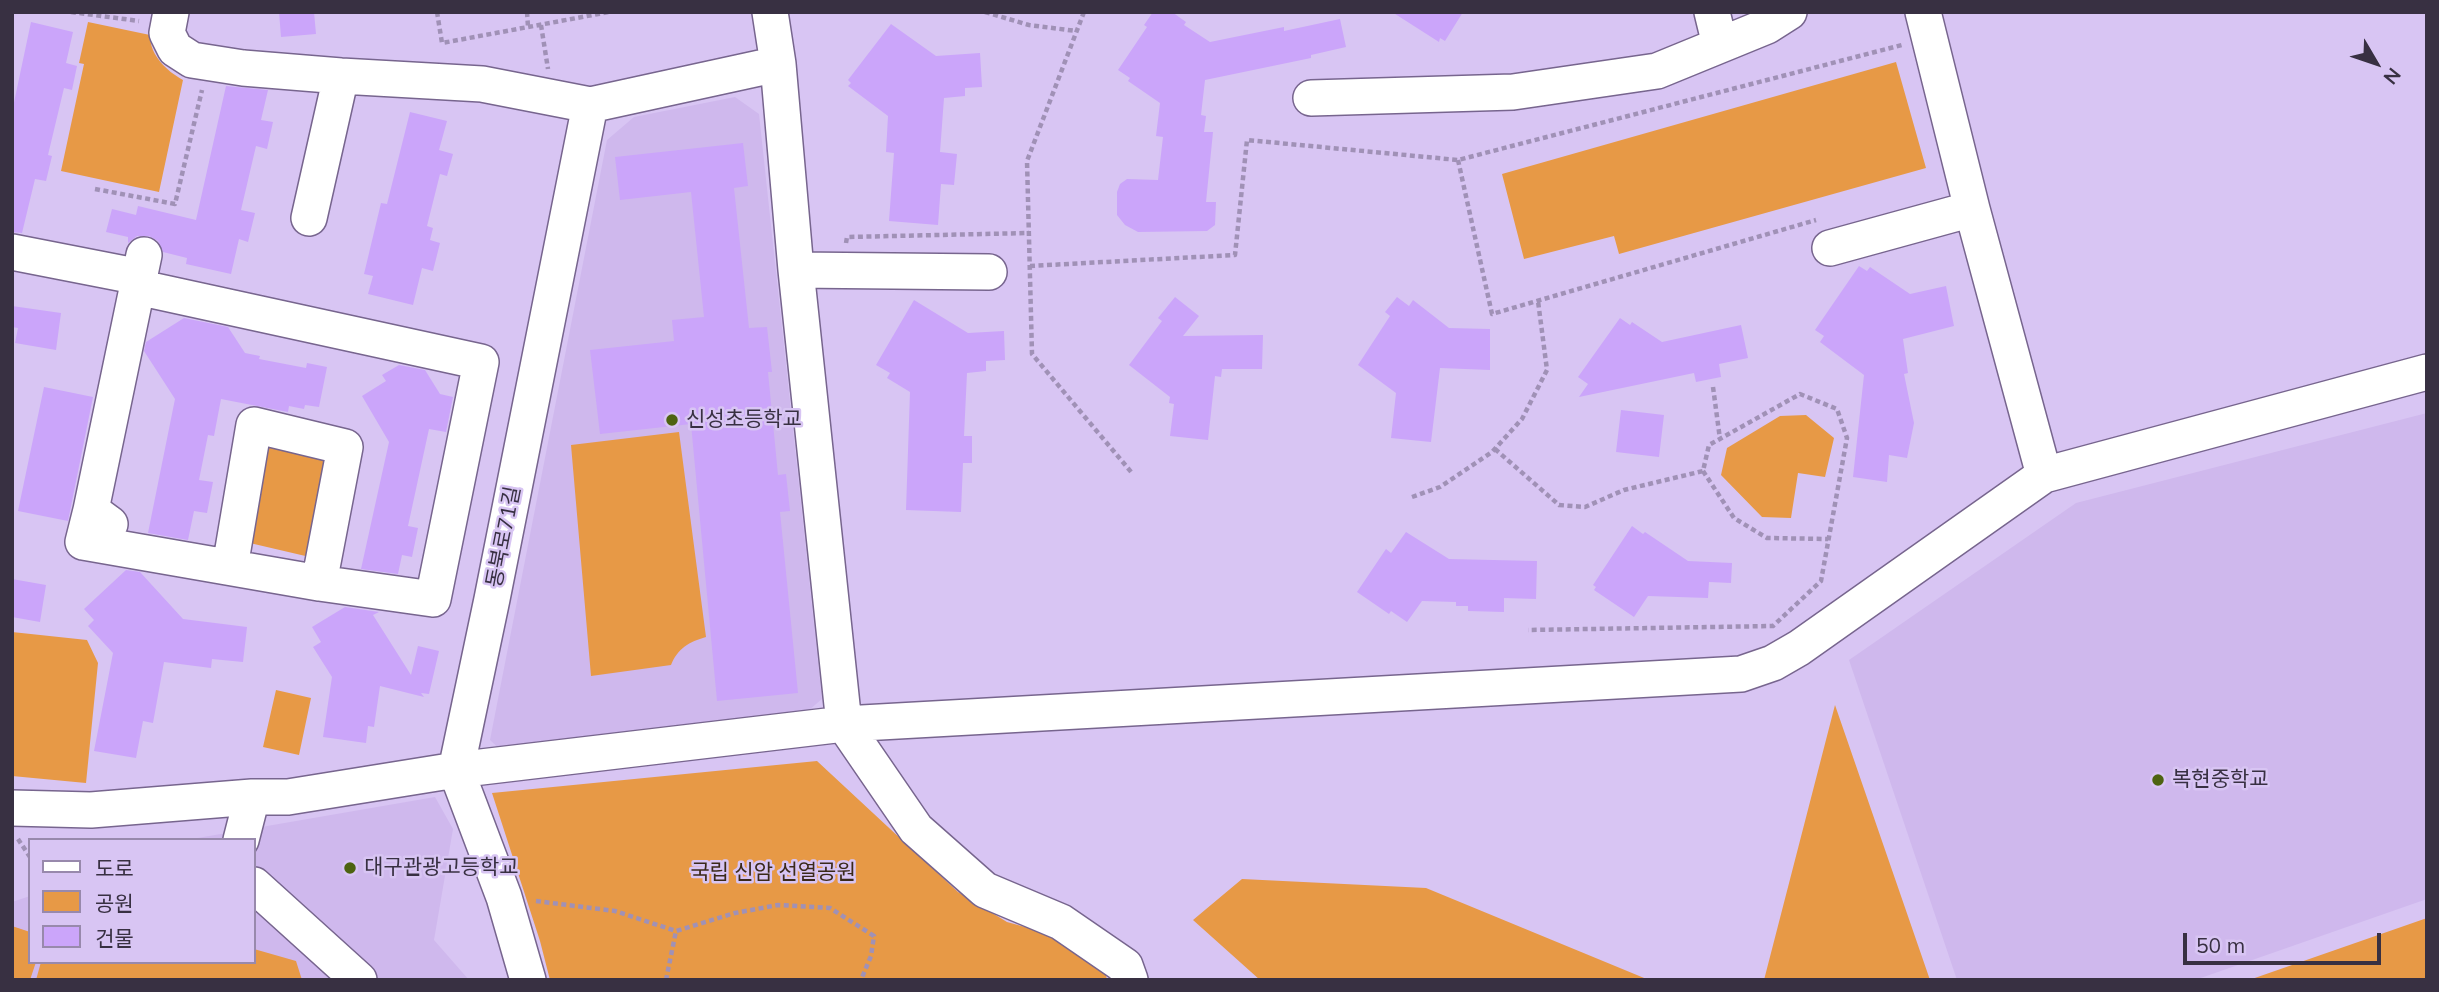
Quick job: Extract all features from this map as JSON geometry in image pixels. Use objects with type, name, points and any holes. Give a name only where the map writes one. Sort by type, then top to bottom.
[{"type":"street","points":[[770,12],[778,64],[796,270],[844,724],[916,829],[926,838],[985,890],[1061,922],[1125,966],[1130,980]]},
{"type":"street","points":[[1311,98],[1513,92],[1657,71],[1716,29],[1767,26],[1789,12]]},
{"type":"street","points":[[169,19],[167,33],[175,49],[191,60],[243,68],[482,84],[590,105],[778,64]]},
{"type":"street","points":[[1926,25],[1972,209],[2044,475]]},
{"type":"street","points":[[309,218],[341,76]]},
{"type":"street","name":"동북로71길","points":[[456,770],[590,105]]},
{"type":"street","points":[[1824,234],[1972,209]]},
{"type":"street","points":[[12,252],[140,273],[481,362],[433,599],[319,583],[83,542],[140,273]]},
{"type":"street","points":[[796,270],[989,272]]},
{"type":"street","points":[[12,808],[91,810],[252,797],[288,797],[456,770],[844,724],[1741,674],[1773,663],[1799,648],[2044,475],[2427,372]]},
{"type":"street","points":[[230,568],[254,425],[345,447],[319,583]]},
{"type":"street","points":[[91,510],[112,525],[130,529]]},
{"type":"street","points":[[456,770],[503,897],[528,980]]},
{"type":"street","points":[[242,838],[252,797]]},
{"type":"street","points":[[256,887],[359,980]]},
{"type":"path","points":[[71,12],[169,19]]},
{"type":"path","points":[[437,12],[442,43],[609,12]]},
{"type":"path","points":[[527,12],[528,27]]},
{"type":"path","points":[[985,12],[1029,25],[1076,31]]},
{"type":"path","points":[[1084,12],[1027,161],[1032,354],[1132,473]]},
{"type":"path","points":[[541,25],[549,74],[547,96]]},
{"type":"path","points":[[1030,266],[1235,255],[1247,140],[1458,160],[1926,25]]},
{"type":"path","points":[[95,189],[175,204],[209,63]]},
{"type":"path","points":[[1458,160],[1492,314],[1824,234]]},
{"type":"path","points":[[839,270],[847,237],[1029,233]]},
{"type":"path","points":[[1412,497],[1440,487],[1495,449],[1522,419],[1547,370],[1538,301]]},
{"type":"path","points":[[1713,387],[1720,439]]},
{"type":"path","points":[[1528,629],[1773,626],[1821,581],[1847,438],[1837,409],[1800,394],[1709,445],[1703,471],[1734,518],[1768,538],[1828,539]]},
{"type":"path","points":[[1495,449],[1559,505],[1585,507],[1624,490],[1703,471]]},
{"type":"path","points":[[12,829],[28,854]]},
{"type":"path","points":[[503,897],[615,911],[676,931],[735,913],[778,905],[830,908],[874,936],[871,956],[862,980]]},
{"type":"path","points":[[666,980],[676,931]]},
{"type":"shaded area","name":"신성초등학교","points":[[735,97],[759,114],[822,699],[809,710],[508,757],[490,740],[607,140],[634,117]]},
{"type":"shaded area","name":"복현중학교","points":[[2427,413],[2427,899],[2195,980],[1957,980],[1849,660],[2076,503]]},
{"type":"shaded area","name":"대구관광고등학교","points":[[435,797],[453,829],[434,940],[469,980],[12,980],[12,902],[28,897],[28,964],[256,964],[256,838],[198,838]]},
{"type":"green space","points":[[88,22],[150,35],[153,50],[160,62],[183,80],[159,192],[61,171],[84,64],[79,63]]},
{"type":"green space","points":[[1896,62],[1926,168],[1619,254],[1614,236],[1524,259],[1502,174]]},
{"type":"green space","points":[[1806,415],[1834,438],[1825,477],[1798,473],[1791,518],[1762,517],[1721,475],[1727,448],[1780,416]]},
{"type":"green space","points":[[262,432],[339,450],[314,558],[237,540]]},
{"type":"green space","points":[[679,432],[706,637],[685,646],[671,665],[591,676],[571,445]]},
{"type":"green space","points":[[12,632],[87,640],[98,663],[86,783],[12,776]]},
{"type":"green space","points":[[276,690],[311,698],[299,755],[263,747]]},
{"type":"green space","points":[[1835,705],[1930,980],[1764,980]]},
{"type":"green space","name":"국립 신암 선열공원","points":[[817,761],[958,892],[1007,922],[1061,937],[1106,975],[1107,980],[550,980],[492,793]]},
{"type":"green space","points":[[1242,879],[1426,888],[1649,980],[1260,980],[1193,920]]},
{"type":"green space","points":[[2427,918],[2427,980],[2249,980]]},
{"type":"green space","points":[[12,926],[28,931],[28,964],[35,964],[30,980],[12,980]]},
{"type":"green space","points":[[256,950],[296,961],[302,980],[36,980],[40,964],[256,964]]},
{"type":"building","points":[[279,12],[314,12],[316,34],[281,37]]},
{"type":"building","points":[[1153,12],[1172,12],[1186,22],[1184,25],[1210,42],[1340,19],[1346,47],[1311,55],[1311,58],[1205,80],[1201,115],[1206,116],[1204,132],[1213,132],[1206,202],[1216,202],[1215,225],[1207,231],[1138,232],[1125,225],[1117,215],[1117,192],[1120,184],[1127,179],[1158,180],[1163,137],[1156,136],[1160,103],[1128,81],[1130,78],[1118,70],[1147,27],[1144,25]]},
{"type":"building","points":[[1392,12],[1463,12],[1445,41],[1440,38],[1439,42]]},
{"type":"building","points":[[31,22],[73,32],[66,63],[77,66],[72,90],[64,88],[48,155],[52,156],[46,181],[35,179],[22,233],[12,232],[12,112]]},
{"type":"building","points":[[891,24],[936,56],[980,53],[982,87],[965,88],[965,96],[944,98],[940,152],[957,154],[954,185],[941,184],[938,225],[889,221],[894,153],[886,152],[888,116],[848,86],[851,83],[848,80]]},
{"type":"building","points":[[226,86],[268,90],[261,120],[273,122],[267,149],[256,146],[241,210],[255,213],[248,242],[239,239],[231,274],[186,264],[187,258],[163,252],[158,241],[149,236],[137,236],[128,243],[128,237],[106,232],[112,209],[136,215],[138,206],[196,220]]},
{"type":"building","points":[[410,112],[447,121],[439,150],[453,154],[447,176],[440,174],[427,226],[433,228],[430,240],[440,243],[433,271],[422,268],[413,305],[368,294],[373,276],[364,274],[381,203],[387,204]]},
{"type":"building","points":[[743,143],[748,186],[734,188],[749,328],[767,327],[772,372],[768,372],[778,475],[786,474],[790,511],[780,512],[798,693],[717,701],[691,424],[600,434],[590,350],[674,341],[672,320],[704,317],[691,192],[620,200],[615,157]]},
{"type":"building","points":[[1859,266],[1867,271],[1870,267],[1910,294],[1946,286],[1954,326],[1903,339],[1908,373],[1904,374],[1914,423],[1907,458],[1889,455],[1887,482],[1853,477],[1864,375],[1820,342],[1824,336],[1815,330]]},
{"type":"building","points":[[1175,297],[1199,316],[1183,336],[1263,335],[1262,369],[1222,369],[1221,377],[1215,376],[1208,440],[1170,436],[1174,404],[1169,403],[1170,397],[1129,365],[1162,321],[1158,318]]},
{"type":"building","points":[[1397,297],[1409,306],[1413,300],[1449,328],[1490,329],[1490,370],[1440,368],[1431,442],[1391,438],[1396,393],[1358,365],[1390,316],[1385,312]]},
{"type":"building","points":[[914,300],[968,333],[1004,331],[1005,360],[986,361],[986,371],[967,373],[964,436],[972,436],[972,463],[963,463],[961,512],[906,510],[910,392],[887,378],[890,373],[876,365]]},
{"type":"building","points":[[12,306],[61,313],[56,350],[15,343],[18,328],[12,327]]},
{"type":"building","points":[[184,318],[228,327],[245,353],[260,356],[259,359],[306,368],[307,363],[327,367],[319,407],[305,405],[304,409],[289,406],[288,412],[221,399],[214,436],[208,435],[199,480],[213,482],[207,513],[194,511],[188,540],[148,533],[175,399],[144,351],[146,342]]},
{"type":"building","points":[[1620,318],[1630,325],[1632,322],[1662,342],[1741,325],[1748,358],[1719,364],[1721,377],[1696,382],[1694,373],[1579,397],[1588,384],[1578,377]]},
{"type":"building","points":[[399,365],[425,370],[440,394],[453,397],[446,432],[429,429],[408,526],[418,528],[412,557],[402,555],[398,574],[361,569],[389,442],[362,396],[386,381],[382,375]]},
{"type":"building","points":[[44,387],[93,397],[68,521],[18,511]]},
{"type":"building","points":[[1621,410],[1664,415],[1659,457],[1616,452]]},
{"type":"building","points":[[1632,526],[1688,561],[1732,563],[1731,583],[1709,582],[1708,598],[1648,596],[1634,617],[1594,590],[1596,587],[1593,585]]},
{"type":"building","points":[[1406,532],[1449,559],[1537,561],[1536,599],[1504,598],[1504,612],[1468,611],[1468,606],[1456,606],[1456,602],[1422,601],[1407,622],[1391,611],[1389,614],[1357,592],[1386,549],[1391,553]]},
{"type":"building","points":[[126,570],[140,572],[183,619],[247,627],[243,662],[212,659],[211,668],[164,662],[153,723],[143,721],[136,758],[94,751],[113,653],[88,626],[94,620],[84,609]]},
{"type":"building","points":[[12,579],[46,585],[40,622],[12,617]]},
{"type":"building","points":[[345,607],[379,612],[373,615],[411,675],[418,646],[439,651],[429,694],[421,693],[424,697],[380,686],[374,727],[368,726],[366,743],[323,737],[332,677],[313,647],[321,642],[312,627]]},
{"type":"place","name":"신성초등학교","points":[[672,420]]},
{"type":"place","name":"복현중학교","points":[[2158,780]]},
{"type":"place","name":"대구관광고등학교","points":[[350,868]]}]
